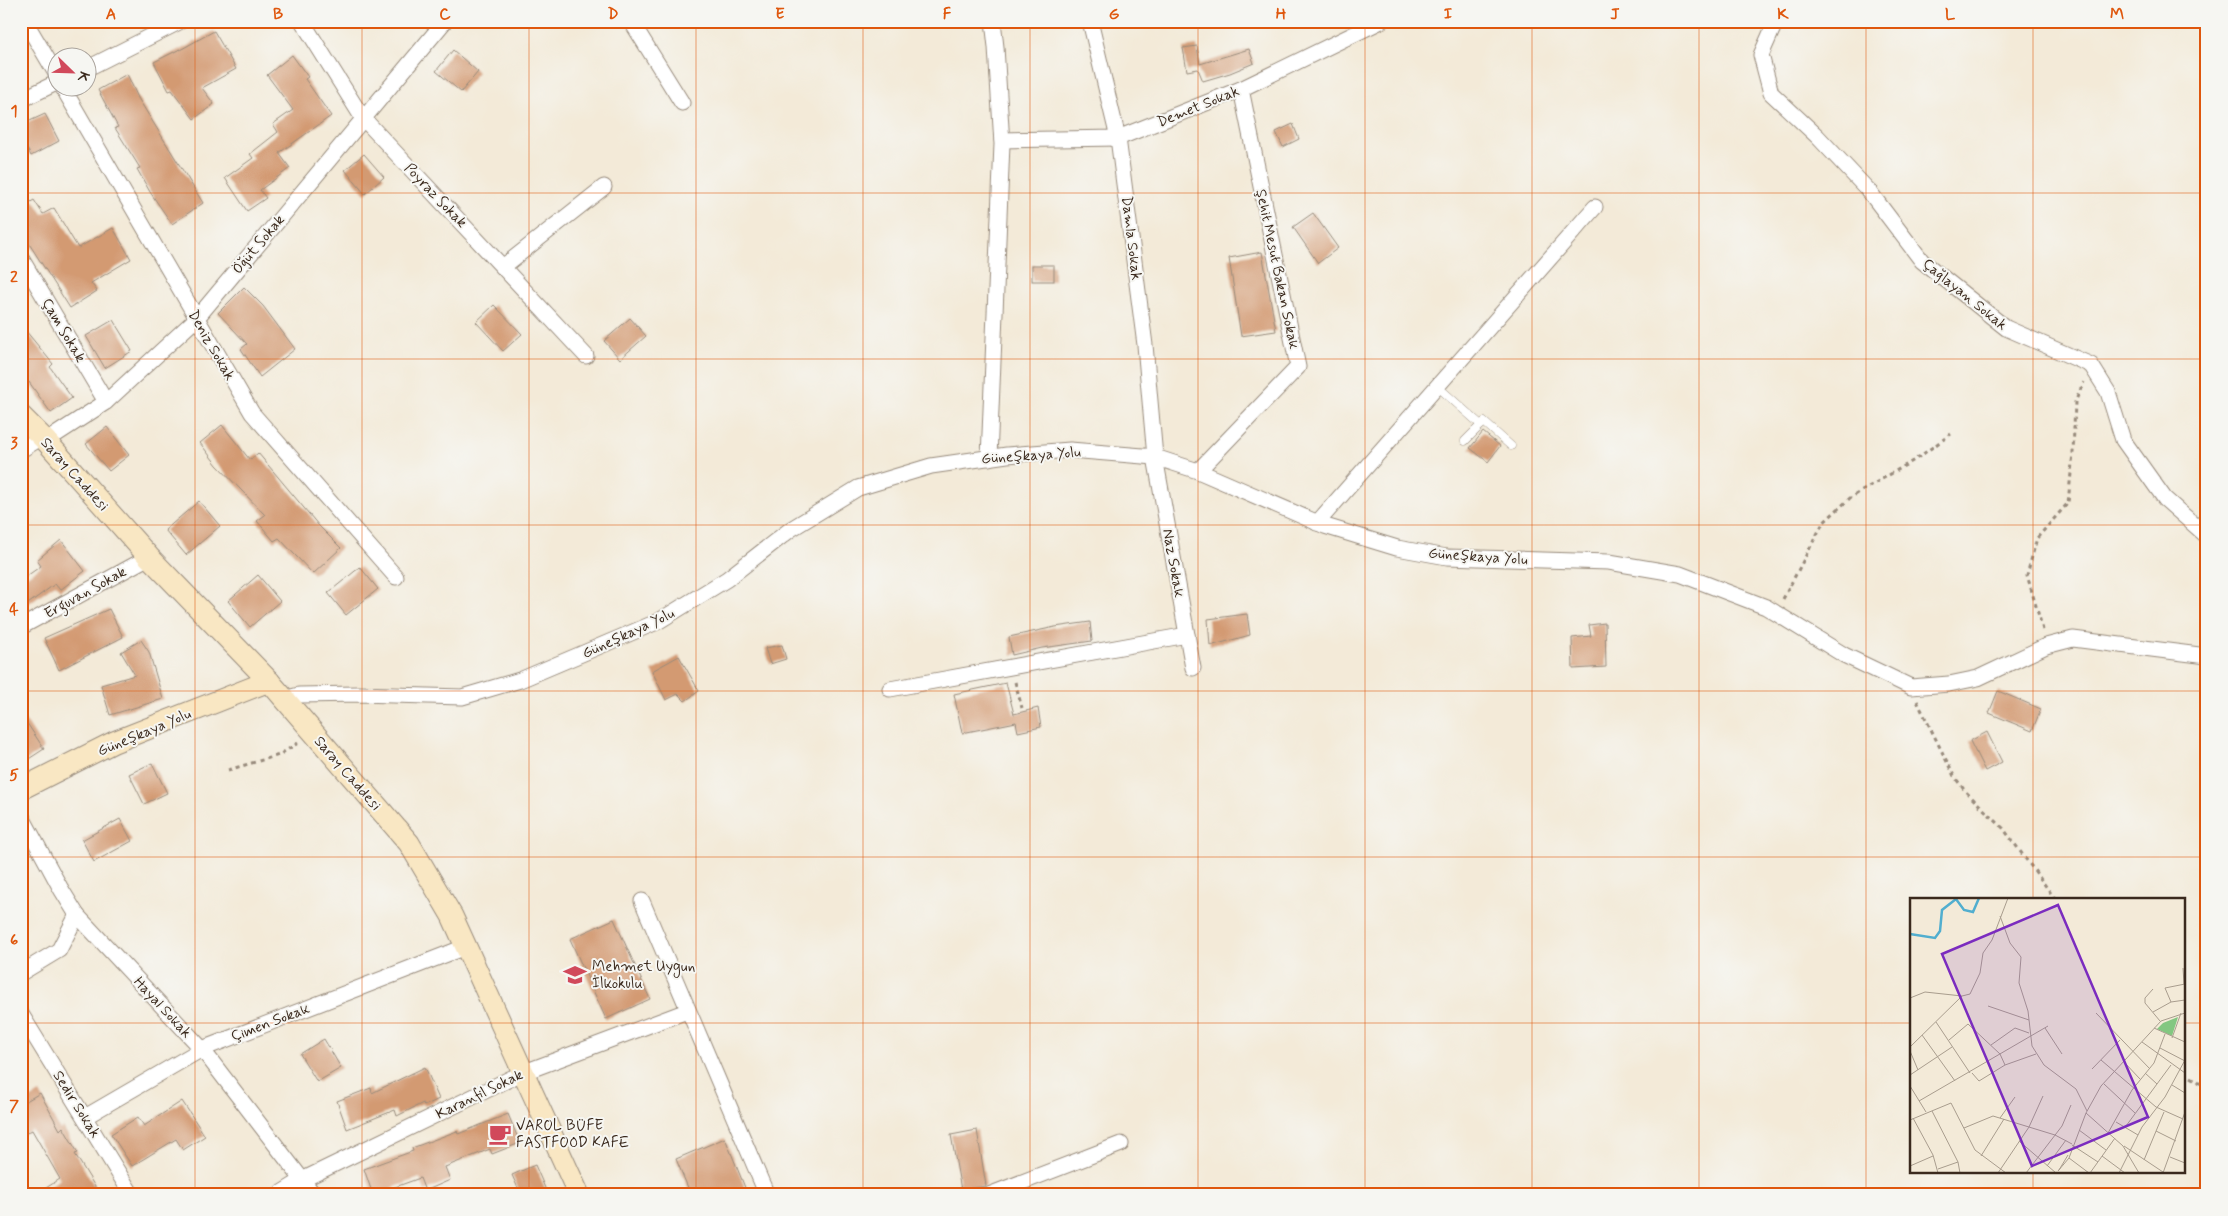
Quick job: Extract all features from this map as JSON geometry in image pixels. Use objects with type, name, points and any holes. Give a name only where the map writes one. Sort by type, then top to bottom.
[{"type":"street","points":[[25,21],[48,60]]},
{"type":"street","points":[[98,63],[181,21]]},
{"type":"street","name":"Poyraz Sokak","points":[[302,21],[362,118],[504,266],[586,356]]},
{"type":"street","name":"Öğüt Sokak","points":[[21,450],[44,439],[106,402],[197,318],[444,21]]},
{"type":"street","points":[[631,21],[682,103]]},
{"type":"street","points":[[989,458],[1002,140],[993,21]]},
{"type":"street","name":"Damla Sokak","points":[[1090,21],[1118,138],[1145,346],[1156,457]]},
{"type":"street","name":"Demet Sokak","points":[[1002,140],[1118,138],[1241,89],[1381,21]]},
{"type":"street","name":"Çağlayan Sokak","points":[[1776,21],[1761,55],[1771,93],[1818,136],[1869,191],[1922,260],[2006,328],[2091,365]]},
{"type":"street","points":[[21,100],[48,87]]},
{"type":"street","name":"Şehit Mesut Bakan Sokak","points":[[1198,471],[1298,367],[1241,89]]},
{"type":"street","name":"Deniz Sokak","points":[[69,98],[252,413],[396,577]]},
{"type":"street","points":[[504,266],[604,187]]},
{"type":"street","points":[[1317,522],[1595,207]]},
{"type":"street","name":"Çam Sokak","points":[[21,258],[106,402]]},
{"type":"street","points":[[2091,365],[2108,392],[2122,440],[2165,498],[2207,536]]},
{"type":"street","name":"Saray Caddesi","points":[[21,416],[150,557],[269,681],[409,843],[452,916],[579,1195]]},
{"type":"street","name":"Güneşkaya Yolu","points":[[284,699],[299,696],[359,694],[462,697],[520,680],[659,621],[727,579],[791,529],[858,488],[931,466],[1070,450],[1156,457],[1198,471],[1317,522],[1397,548],[1447,557],[1609,562],[1680,574],[1766,607],[1844,655],[1911,687]]},
{"type":"street","name":"Naz Sokak","points":[[1156,457],[1193,668]]},
{"type":"street","name":"Erguvan Sokak","points":[[21,627],[150,557]]},
{"type":"street","points":[[890,689],[1187,635]]},
{"type":"street","points":[[1911,687],[1978,678],[2046,646],[2073,639],[2207,656]]},
{"type":"street","name":"Güneşkaya Yolu","points":[[21,789],[114,742],[269,681]]},
{"type":"street","name":"Hayal Sokak","points":[[21,815],[60,889],[77,915],[202,1049],[304,1179],[314,1195]]},
{"type":"street","points":[[642,902],[767,1195]]},
{"type":"street","points":[[21,973],[59,950],[77,915]]},
{"type":"street","name":"Çimen Sokak","points":[[85,1117],[202,1049],[465,947]]},
{"type":"street","name":"Karanfil Sokak","points":[[278,1195],[304,1179],[522,1073],[687,1011]]},
{"type":"street","name":"Sedir Sokak","points":[[21,1014],[132,1195]]},
{"type":"street","points":[[989,1195],[1121,1144]]},
{"type":"lane","points":[[1437,386],[1481,425]]},
{"type":"lane","points":[[1465,442],[1484,422],[1511,446]]},
{"type":"path","points":[[2046,646],[2041,618],[2027,575],[2037,538],[2068,503],[2073,454],[2075,402],[2091,365]]},
{"type":"path","points":[[1775,613],[1822,523],[1850,498],[1916,459],[1951,434]]},
{"type":"path","points":[[1012,667],[1022,708]]},
{"type":"path","points":[[1911,687],[1954,776],[1965,791],[2003,828],[2055,898]]},
{"type":"path","points":[[228,770],[279,755],[299,743]]},
{"type":"path","points":[[2186,1074],[2207,1091]]},
{"type":"building","points":[[214,31],[236,69],[202,88],[214,104],[194,119],[172,90],[169,91],[154,62]]},
{"type":"building","points":[[1197,46],[1200,64],[1249,49],[1254,63],[1203,81],[1198,69],[1187,71],[1183,48]]},
{"type":"building","points":[[453,50],[478,72],[461,92],[436,71]]},
{"type":"building","points":[[292,55],[308,77],[305,79],[331,116],[279,153],[290,168],[260,190],[266,198],[247,211],[225,178],[253,158],[250,154],[278,132],[273,124],[293,110],[267,75]]},
{"type":"building","points":[[127,74],[138,98],[203,203],[172,224],[137,169],[140,168],[115,128],[118,127],[98,90]]},
{"type":"building","points":[[45,114],[59,141],[31,156],[21,137],[21,125]]},
{"type":"building","points":[[1293,124],[1299,139],[1283,147],[1276,132]]},
{"type":"building","points":[[364,154],[384,177],[365,194],[345,170]]},
{"type":"building","points":[[34,200],[43,214],[54,208],[78,248],[113,228],[131,259],[91,283],[97,291],[70,308],[21,231],[21,208]]},
{"type":"building","points":[[1313,213],[1338,248],[1318,263],[1293,227]]},
{"type":"building","points":[[1262,252],[1276,331],[1241,336],[1229,258]]},
{"type":"building","points":[[1032,265],[1054,265],[1054,281],[1032,281]]},
{"type":"building","points":[[244,287],[263,306],[295,349],[260,377],[241,349],[247,344],[218,313]]},
{"type":"building","points":[[494,305],[522,334],[503,351],[476,322]]},
{"type":"building","points":[[630,318],[646,336],[620,359],[604,341]]},
{"type":"building","points":[[113,320],[132,351],[105,368],[86,336]]},
{"type":"building","points":[[21,325],[53,364],[50,367],[72,398],[51,413],[29,382],[21,388]]},
{"type":"building","points":[[222,425],[250,460],[258,453],[319,526],[341,548],[313,574],[279,538],[274,541],[257,521],[265,515],[217,465],[200,443]]},
{"type":"building","points":[[107,427],[129,455],[109,471],[86,444]]},
{"type":"building","points":[[1483,432],[1500,446],[1488,462],[1470,448]]},
{"type":"building","points":[[199,501],[220,526],[186,555],[165,530]]},
{"type":"building","points":[[61,540],[85,571],[60,590],[55,584],[21,609],[21,580],[41,566],[37,560]]},
{"type":"building","points":[[360,567],[378,589],[346,615],[328,593]]},
{"type":"building","points":[[258,575],[280,601],[250,627],[228,601]]},
{"type":"building","points":[[109,609],[123,637],[59,670],[44,638]]},
{"type":"building","points":[[1247,614],[1250,635],[1210,646],[1208,619]]},
{"type":"building","points":[[1090,622],[1092,641],[1042,648],[1012,655],[1009,637]]},
{"type":"building","points":[[1605,623],[1606,667],[1573,669],[1572,638],[1591,636],[1589,625]]},
{"type":"building","points":[[141,640],[149,652],[163,699],[110,715],[101,685],[135,675],[121,652]]},
{"type":"building","points":[[782,645],[786,659],[770,664],[765,648]]},
{"type":"building","points":[[679,656],[699,691],[685,701],[678,694],[666,700],[652,671]]},
{"type":"building","points":[[1006,683],[1014,714],[1038,708],[1041,727],[1018,732],[1016,722],[962,733],[954,694]]},
{"type":"building","points":[[1998,691],[2041,709],[2032,731],[1989,713]]},
{"type":"building","points":[[21,714],[44,749],[21,764]]},
{"type":"building","points":[[1987,732],[2002,762],[1985,771],[1970,741]]},
{"type":"building","points":[[152,763],[167,793],[144,804],[129,774]]},
{"type":"building","points":[[120,819],[132,841],[94,862],[82,840]]},
{"type":"building","points":[[614,919],[650,999],[606,1019],[570,939]]},
{"type":"building","points":[[324,1039],[341,1068],[317,1082],[300,1054]]},
{"type":"building","points":[[425,1067],[439,1099],[424,1106],[423,1103],[397,1116],[395,1110],[347,1129],[337,1101],[371,1088],[372,1093]]},
{"type":"building","points":[[40,1093],[60,1130],[63,1127],[78,1153],[75,1154],[97,1190],[90,1195],[35,1195],[60,1179],[32,1130],[21,1136],[21,1104]]},
{"type":"building","points":[[182,1101],[205,1136],[183,1150],[176,1139],[132,1166],[111,1134],[138,1117],[144,1126]]},
{"type":"building","points":[[508,1114],[520,1143],[492,1154],[490,1149],[445,1167],[450,1180],[425,1191],[420,1178],[373,1195],[364,1169],[413,1151],[412,1148],[457,1131],[458,1134]]},
{"type":"building","points":[[977,1130],[986,1186],[961,1190],[951,1135]]},
{"type":"building","points":[[725,1138],[748,1195],[691,1195],[676,1159]]},
{"type":"building","points":[[535,1165],[548,1195],[521,1195],[512,1175]]},
{"type":"place","name":"Mehmet Uygun İlkokulu","points":[[575,975]]},
{"type":"place","name":"VAROL BÜFE FASTFOOD KAFE","points":[[500,1134]]}]
